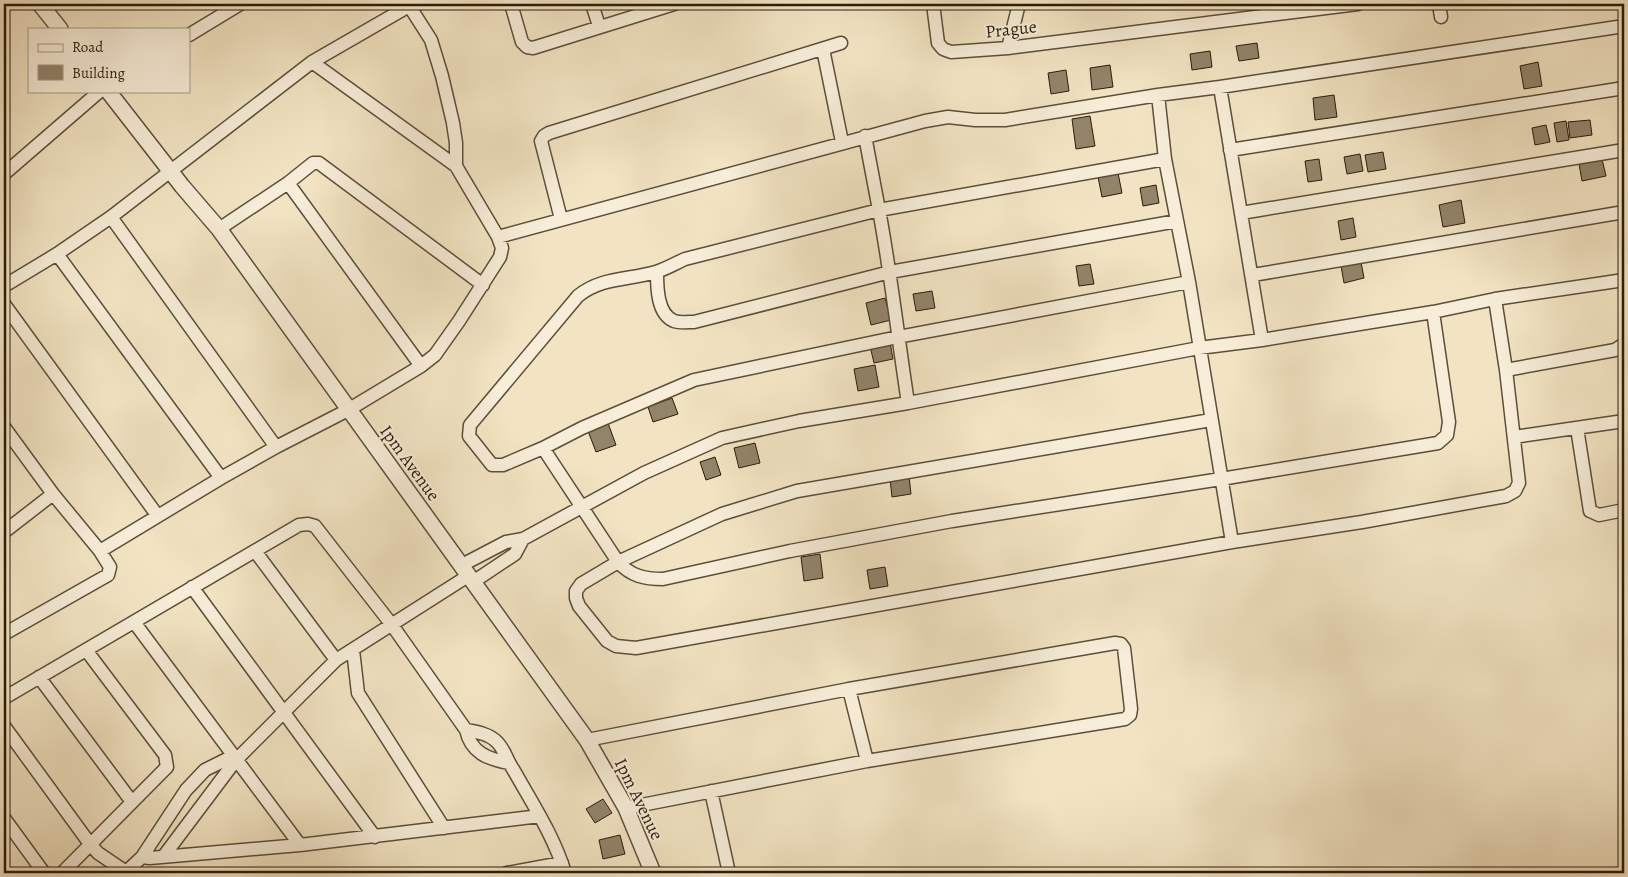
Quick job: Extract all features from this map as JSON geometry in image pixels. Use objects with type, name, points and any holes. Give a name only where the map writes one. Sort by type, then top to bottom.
[{"type":"street","points":[[40,4],[59,28]]},
{"type":"street","points":[[190,34],[240,4]]},
{"type":"street","points":[[511,4],[522,42],[527,47],[534,48],[674,4]]},
{"type":"street","points":[[592,4],[599,26]]},
{"type":"street","name":"Prague","points":[[933,4],[938,43],[943,49],[951,52],[1008,48],[1358,4]]},
{"type":"street","points":[[1008,48],[1019,4]]},
{"type":"street","points":[[4,286],[58,254],[111,217],[312,62],[408,5],[431,40],[442,76],[453,123],[456,143],[456,166]]},
{"type":"street","points":[[498,238],[925,120],[948,117],[975,120],[1005,120],[1158,95],[1624,26]]},
{"type":"street","points":[[560,220],[541,141],[544,136],[841,43]]},
{"type":"street","points":[[822,49],[842,142]]},
{"type":"street","points":[[100,551],[221,478],[348,410],[421,366],[435,355],[500,257],[502,248],[498,238],[456,166],[312,62]]},
{"type":"street","points":[[1220,87],[1253,275],[1262,340]]},
{"type":"street","points":[[1230,150],[1624,88]]},
{"type":"street","points":[[4,174],[99,92]]},
{"type":"street","name":"Ipm Avenue","points":[[109,92],[219,229],[587,740],[626,808],[653,873]]},
{"type":"street","points":[[1158,95],[1165,159],[1189,282],[1232,542]]},
{"type":"street","points":[[865,136],[890,272],[908,403]]},
{"type":"street","points":[[1241,213],[1624,150]]},
{"type":"street","points":[[1165,159],[879,210],[685,259],[657,272],[600,283],[589,287],[578,296],[470,425],[469,436],[492,465],[503,465],[544,448],[582,428],[694,380],[898,337],[1189,282]]},
{"type":"street","points":[[219,229],[313,163],[319,163],[483,285]]},
{"type":"street","points":[[288,182],[421,366]]},
{"type":"street","points":[[1253,275],[1624,212]]},
{"type":"street","points":[[111,217],[276,447]]},
{"type":"street","points":[[657,272],[657,291],[665,314],[675,321],[694,322],[890,272],[1177,221]]},
{"type":"street","points":[[58,254],[221,478]]},
{"type":"street","points":[[162,857],[235,758],[284,714],[336,660],[468,574],[506,542],[523,539],[644,474],[722,438],[799,421],[908,403],[1199,348],[1262,340],[1624,280]]},
{"type":"street","points":[[1211,420],[797,491],[722,514],[618,562],[581,584],[576,591],[576,598],[589,620],[606,641],[616,646],[636,648],[1232,542],[1362,522],[1506,496],[1515,491],[1519,483],[1506,370],[1495,300]]},
{"type":"street","points":[[4,304],[157,515]]},
{"type":"street","points":[[544,448],[618,562],[636,576],[647,579],[663,579],[790,551],[942,523],[1221,479],[1438,442],[1447,435],[1449,422],[1433,312]]},
{"type":"street","points":[[1506,370],[1615,350],[1624,344]]},
{"type":"street","points":[[1514,437],[1624,421]]},
{"type":"street","points":[[1577,428],[1590,511],[1599,515],[1624,510]]},
{"type":"street","points":[[4,634],[108,575],[110,567],[100,551],[6,436]]},
{"type":"street","points":[[4,532],[53,494]]},
{"type":"street","points":[[4,698],[299,525],[308,524],[316,526],[392,625],[466,730],[468,740],[476,751],[490,759],[509,763]]},
{"type":"street","points":[[468,574],[514,554],[523,539]]},
{"type":"street","points":[[255,551],[336,660]]},
{"type":"street","points":[[192,587],[374,836]]},
{"type":"street","points":[[134,622],[300,846]]},
{"type":"street","points":[[587,740],[849,689],[1115,643],[1121,644],[1124,648],[1131,709],[1130,715],[1125,719],[867,761],[626,808]]},
{"type":"street","points":[[62,873],[167,767],[165,755],[86,650]]},
{"type":"street","points":[[353,650],[358,693],[444,828]]},
{"type":"street","points":[[39,678],[132,802]]},
{"type":"street","points":[[849,689],[867,761]]},
{"type":"street","points":[[4,726],[90,844],[98,853],[126,872],[142,857],[186,790],[205,770],[235,758]]},
{"type":"street","points":[[466,730],[490,736],[498,743],[540,816],[564,868],[507,873]]},
{"type":"street","points":[[711,791],[729,873]]},
{"type":"street","points":[[142,857],[150,858],[300,846],[540,816]]},
{"type":"street","points":[[4,818],[44,873]]},
{"type":"building","points":[[1257,43],[1259,58],[1239,61],[1236,46]]},
{"type":"building","points":[[1210,51],[1212,67],[1192,70],[1190,54]]},
{"type":"building","points":[[1538,62],[1542,86],[1524,89],[1520,66]]},
{"type":"building","points":[[1110,65],[1113,87],[1092,90],[1090,68]]},
{"type":"building","points":[[1066,70],[1069,91],[1051,94],[1048,73]]},
{"type":"building","points":[[1334,95],[1337,117],[1315,120],[1313,98]]},
{"type":"building","points":[[1624,113],[1624,134],[1620,114]]},
{"type":"building","points":[[1090,116],[1095,146],[1076,149],[1072,119]]},
{"type":"building","points":[[1590,120],[1592,135],[1570,138],[1568,122]]},
{"type":"building","points":[[1566,121],[1569,140],[1557,142],[1554,123]]},
{"type":"building","points":[[1546,125],[1550,142],[1535,145],[1532,128]]},
{"type":"building","points":[[1383,152],[1386,169],[1368,172],[1365,155]]},
{"type":"building","points":[[1360,154],[1363,171],[1347,174],[1344,157]]},
{"type":"building","points":[[1319,159],[1322,180],[1308,182],[1305,161]]},
{"type":"building","points":[[1602,159],[1606,176],[1582,181],[1579,164]]},
{"type":"building","points":[[1118,173],[1122,193],[1102,197],[1098,177]]},
{"type":"building","points":[[1156,185],[1159,203],[1143,206],[1140,188]]},
{"type":"building","points":[[1461,200],[1465,223],[1443,227],[1439,205]]},
{"type":"building","points":[[1353,218],[1356,237],[1341,240],[1338,221]]},
{"type":"building","points":[[1624,239],[1624,258],[1620,240]]},
{"type":"building","points":[[1361,262],[1364,278],[1344,283],[1341,266]]},
{"type":"building","points":[[1090,264],[1094,284],[1079,286],[1076,266]]},
{"type":"building","points":[[932,291],[935,308],[916,311],[913,294]]},
{"type":"building","points":[[885,298],[891,320],[871,325],[866,303]]},
{"type":"building","points":[[890,342],[893,359],[874,363],[870,346]]},
{"type":"building","points":[[875,365],[879,387],[858,391],[854,369]]},
{"type":"building","points":[[672,398],[678,414],[653,422],[648,407]]},
{"type":"building","points":[[608,423],[616,445],[596,452],[588,431]]},
{"type":"building","points":[[755,443],[760,463],[739,468],[734,448]]},
{"type":"building","points":[[715,457],[721,475],[706,480],[700,462]]},
{"type":"building","points":[[909,476],[911,494],[892,497],[890,479]]},
{"type":"building","points":[[820,554],[823,578],[804,581],[801,557]]},
{"type":"building","points":[[885,567],[888,586],[870,589],[867,570]]},
{"type":"building","points":[[603,799],[612,813],[595,823],[586,809]]},
{"type":"building","points":[[620,835],[625,854],[603,859],[599,840]]},
{"type":"waterway","points":[[4,862],[12,873]]}]
